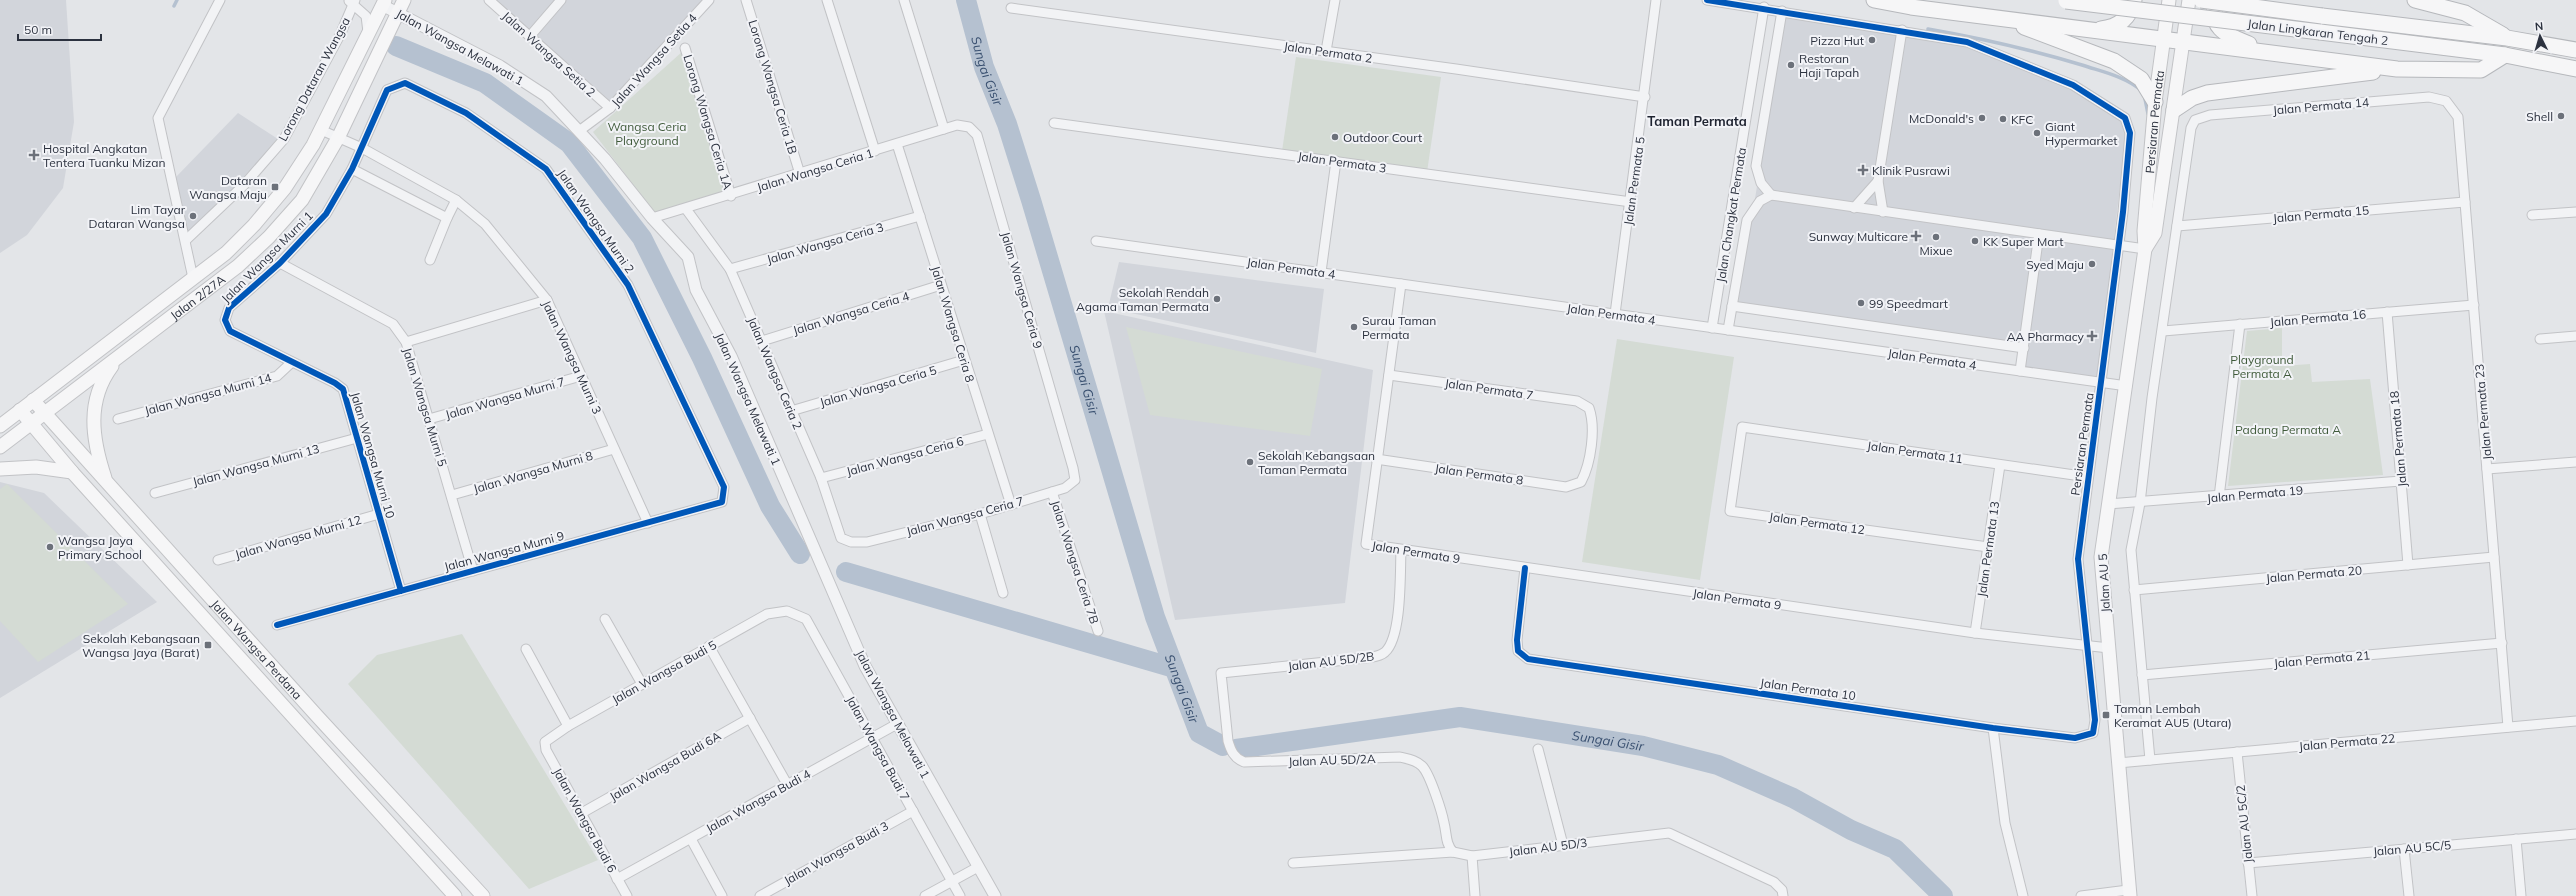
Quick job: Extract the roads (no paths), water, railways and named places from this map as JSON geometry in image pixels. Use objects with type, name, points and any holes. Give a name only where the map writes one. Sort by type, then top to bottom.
[{"type":"highway","points":[[1874,0],[1911,7],[2002,19],[2398,69],[2481,70],[2505,54]]},
{"type":"highway","name":"Jalan Lingkaran Tengah 2","points":[[2062,0],[2505,54],[2576,69]]},
{"type":"highway","points":[[2093,30],[2113,28],[2125,20],[2134,0]]},
{"type":"highway","name":"Jalan Lingkaran Tengah 2","points":[[2201,0],[2507,38],[2576,50]]},
{"type":"highway","points":[[2216,0],[2213,10],[2216,23],[2222,31],[2230,38],[2271,53]]},
{"type":"highway","points":[[2415,0],[2465,12],[2507,38]]},
{"type":"highway","points":[[2002,19],[2114,61],[2141,79],[2155,102]]},
{"type":"highway","points":[[2174,110],[2192,98],[2207,93],[2398,69]]},
{"type":"main road","name":"Jalan 2/27A","points":[[0,447],[121,353],[238,266],[269,237],[302,200],[338,138],[404,0]]},
{"type":"main road","name":"Persiaran Permata","points":[[2145,249],[2144,231],[2155,102],[2169,0]]},
{"type":"main road","name":"Persiaran Permata","points":[[2145,249],[2154,233],[2174,110],[2189,0]]},
{"type":"main road","name":"Jalan 2/27A","points":[[0,426],[226,253],[254,225],[285,188],[321,130],[384,3]]},
{"type":"main road","name":"Jalan AU 5","points":[[2129,893],[2101,557],[2127,386],[2145,249]]},
{"type":"main road","points":[[107,483],[93,431],[94,406],[102,380],[121,353]]},
{"type":"main road","name":"Jalan Wangsa Perdana","points":[[33,400],[317,716],[483,896]]},
{"type":"main road","name":"Jalan Wangsa Perdana","points":[[20,410],[72,472],[455,896]]},
{"type":"main road","points":[[0,469],[36,467],[72,472]]},
{"type":"street","points":[[192,278],[186,240],[158,118],[220,0]]},
{"type":"street","name":"Jalan Wangsa Setia 2","points":[[489,0],[610,108]]},
{"type":"street","points":[[530,36],[561,0]]},
{"type":"street","name":"Jalan Wangsa Setia 4","points":[[579,131],[610,108],[709,0]]},
{"type":"street","name":"Lorong Wangsa Ceria 1B","points":[[746,0],[800,174]]},
{"type":"street","points":[[827,0],[875,151]]},
{"type":"street","points":[[904,0],[944,129]]},
{"type":"street","points":[[1326,51],[1335,0]]},
{"type":"street","name":"Jalan Permata 5","points":[[1616,314],[1645,97],[1656,0]]},
{"type":"street","name":"Persiaran Permata","points":[[1707,0],[1902,30],[1967,42],[2073,85],[2125,118],[2130,133],[2119,246],[2078,559],[2085,646]]},
{"type":"street","points":[[354,1],[366,16],[368,35]]},
{"type":"street","name":"Lorong Dataran Wangsa","points":[[186,240],[244,185],[284,139],[340,35],[354,1]]},
{"type":"street","name":"Jalan Wangsa Melawati 1","points":[[384,3],[398,13],[500,66],[546,96],[605,159],[652,218],[688,257],[696,290],[731,356],[865,666],[995,896]]},
{"type":"street","name":"Jalan Permata 2","points":[[1011,8],[1326,51],[1645,97]]},
{"type":"street","name":"Jalan Changkat Permata","points":[[1712,328],[1764,8]]},
{"type":"street","name":"Jalan Changkat Permata","points":[[1728,330],[1747,220],[1760,201],[1772,195],[1761,183],[1756,166],[1782,11]]},
{"type":"street","points":[[1883,212],[1878,181],[1902,30]]},
{"type":"street","name":"Lorong Wangsa Ceria 1A","points":[[685,48],[731,196]]},
{"type":"street","name":"Jalan Wangsa Murni 2","points":[[362,148],[387,90],[405,83],[466,113],[546,169],[628,285],[724,487]]},
{"type":"street","name":"Jalan Permata 14","points":[[2177,226],[2191,128],[2196,120],[2210,115],[2429,97],[2446,101]]},
{"type":"street","name":"Jalan Permata 23","points":[[2446,101],[2458,117],[2508,727]]},
{"type":"street","name":"Jalan Permata 3","points":[[1054,123],[1631,202]]},
{"type":"street","name":"Jalan Wangsa Ceria 9","points":[[944,129],[957,125],[969,127],[977,135],[1074,468],[1075,480]]},
{"type":"street","name":"Jalan Wangsa Ceria 1","points":[[652,218],[731,196],[944,129]]},
{"type":"street","name":"Jalan Wangsa Murni 3","points":[[321,130],[362,148],[456,200],[485,224],[547,300],[648,523]]},
{"type":"street","name":"Jalan Wangsa Ceria 8","points":[[897,144],[1011,505]]},
{"type":"street","name":"Jalan Wangsa Murni 1","points":[[225,320],[229,308],[280,263],[326,214],[352,169],[362,148]]},
{"type":"street","points":[[1321,272],[1336,161]]},
{"type":"street","points":[[352,169],[447,218]]},
{"type":"street","points":[[1854,208],[1878,181]]},
{"type":"street","points":[[1772,195],[2145,249]]},
{"type":"street","points":[[430,260],[456,200]]},
{"type":"street","name":"Jalan Permata 15","points":[[2177,226],[2465,202]]},
{"type":"street","name":"Jalan Wangsa Ceria 2","points":[[686,209],[730,269],[821,478],[841,538],[851,542]]},
{"type":"street","points":[[2532,215],[2576,212]]},
{"type":"street","name":"Jalan Wangsa Ceria 3","points":[[730,269],[920,216]]},
{"type":"street","points":[[2150,760],[2131,550],[2140,503],[2152,398],[2163,331],[2177,226]]},
{"type":"street","points":[[2020,371],[2039,234]]},
{"type":"street","name":"Jalan Permata 4","points":[[1096,241],[2127,386]]},
{"type":"street","name":"Jalan Wangsa Murni 5","points":[[280,263],[393,324],[406,342],[473,571]]},
{"type":"street","points":[[1376,459],[1401,284]]},
{"type":"street","name":"Jalan Wangsa Ceria 4","points":[[762,342],[941,285]]},
{"type":"street","points":[[406,342],[547,300]]},
{"type":"street","name":"Jalan Permata 16","points":[[2163,331],[2474,305]]},
{"type":"street","points":[[1732,306],[2024,348]]},
{"type":"street","name":"Jalan Permata 18","points":[[2387,312],[2408,565]]},
{"type":"street","name":"Jalan Wangsa Murni 10","points":[[225,320],[230,331],[335,383],[343,389],[401,591]]},
{"type":"street","points":[[2219,497],[2240,324]]},
{"type":"street","points":[[2540,339],[2576,336]]},
{"type":"street","name":"Jalan Wangsa Ceria 5","points":[[791,411],[964,360]]},
{"type":"street","name":"Jalan Wangsa Murni 14","points":[[118,418],[277,376],[292,362]]},
{"type":"street","name":"Jalan Permata 7","points":[[1389,375],[1577,401],[1589,408],[1593,420],[1586,472],[1581,482]]},
{"type":"street","name":"Jalan Wangsa Murni 7","points":[[429,419],[581,376]]},
{"type":"street","name":"Jalan Permata 11","points":[[1742,427],[2088,477]]},
{"type":"street","name":"Jalan Permata 12","points":[[1742,427],[1730,511],[1988,547]]},
{"type":"street","name":"Jalan Wangsa Ceria 6","points":[[821,478],[988,434]]},
{"type":"street","name":"Jalan Wangsa Murni 13","points":[[155,493],[357,438]]},
{"type":"street","name":"Jalan Wangsa Murni 8","points":[[452,495],[614,449]]},
{"type":"street","name":"Jalan Permata 8","points":[[1376,459],[1566,487],[1581,482]]},
{"type":"street","name":"Jalan Permata 9","points":[[1376,459],[1366,544],[1975,633],[2109,648]]},
{"type":"street","points":[[2487,469],[2576,462]]},
{"type":"street","name":"Jalan Permata 13","points":[[1975,633],[2000,465]]},
{"type":"street","name":"Jalan Wangsa Ceria 7","points":[[851,542],[867,542],[980,514],[1065,488],[1075,480]]},
{"type":"street","name":"Jalan Permata 19","points":[[2108,504],[2219,497],[2401,481]]},
{"type":"street","name":"Jalan Wangsa Murni 9","points":[[277,625],[722,502],[724,487]]},
{"type":"street","name":"Jalan Wangsa Ceria 7B","points":[[1052,492],[1098,631]]},
{"type":"street","name":"Jalan Wangsa Murni 12","points":[[218,560],[379,514]]},
{"type":"street","points":[[980,514],[1003,593]]},
{"type":"street","name":"Jalan AU 5D/2B","points":[[1221,673],[1365,658],[1385,652],[1392,642],[1396,627],[1402,550]]},
{"type":"street","name":"Jalan Permata 20","points":[[2134,590],[2494,557]]},
{"type":"street","name":"Jalan Permata 10","points":[[1524,568],[1517,640],[1518,651],[1528,659],[1993,728],[2075,738],[2093,733],[2095,720],[2085,646]]},
{"type":"street","name":"Jalan Wangsa Budi 5","points":[[545,742],[568,726],[767,614],[787,611]]},
{"type":"street","name":"Jalan Wangsa Budi 7","points":[[787,611],[806,619],[873,737],[912,811],[960,896]]},
{"type":"street","points":[[604,619],[642,684]]},
{"type":"street","name":"Jalan Permata 21","points":[[2142,675],[2502,643]]},
{"type":"street","points":[[709,646],[788,784]]},
{"type":"street","points":[[526,649],[568,726]]},
{"type":"street","name":"Jalan AU 5D/2A","points":[[1221,673],[1228,741],[1237,759],[1254,763],[1400,757],[1414,760],[1423,767],[1427,776],[1442,814],[1449,847],[1453,852]]},
{"type":"street","name":"Jalan Wangsa Budi 6A","points":[[580,814],[750,718]]},
{"type":"street","name":"Jalan Permata 22","points":[[2118,763],[2576,721]]},
{"type":"street","name":"Jalan Wangsa Budi 4","points":[[618,879],[897,724]]},
{"type":"street","points":[[1993,728],[2005,823],[2024,896]]},
{"type":"street","name":"Jalan Wangsa Budi 6","points":[[545,742],[546,750],[580,814],[627,896]]},
{"type":"street","points":[[1538,749],[1564,845]]},
{"type":"street","name":"Jalan AU 5C/2","points":[[2237,752],[2252,896]]},
{"type":"street","name":"Jalan Wangsa Budi 3","points":[[760,896],[912,811]]},
{"type":"street","name":"Jalan AU 5D/3","points":[[1293,863],[1453,852],[1472,856],[1669,833],[1774,882],[1782,890],[1783,896]]},
{"type":"street","name":"Jalan AU 5C/5","points":[[2248,863],[2576,834]]},
{"type":"street","points":[[691,839],[722,896]]},
{"type":"street","points":[[2516,839],[2522,896]]},
{"type":"street","points":[[2404,849],[2409,896]]},
{"type":"street","points":[[1472,856],[1475,896]]},
{"type":"street","points":[[925,896],[978,867]]},
{"type":"street","points":[[2081,896],[2129,893]]},
{"type":"waterway","points":[[174,6],[177,0]]},
{"type":"waterway","name":"Sungai Gisir","points":[[966,0],[984,67],[1007,124],[1031,200],[1155,617],[1199,733],[1223,746]]},
{"type":"waterway","points":[[1928,29],[1967,36],[2044,54],[2113,75],[2128,81],[2141,90]]},
{"type":"waterway","points":[[396,46],[485,83],[569,143],[642,238],[702,358],[770,506],[800,554]]},
{"type":"waterway","points":[[2145,99],[2148,114]]},
{"type":"waterway","points":[[846,572],[1174,668]]},
{"type":"waterway","name":"Sungai Gisir","points":[[1236,749],[1460,717],[1643,746],[1718,765],[1793,798],[1851,830],[1895,849],[1943,896]]},
{"type":"place","name":"Pizza Hut","points":[[1872,40]]},
{"type":"place","name":"Restoran Haji Tapah","points":[[1791,65]]},
{"type":"place","name":"Shell","points":[[2561,116]]},
{"type":"place","name":"McDonald's","points":[[1982,118]]},
{"type":"place","name":"KFC","points":[[2003,119]]},
{"type":"place","name":"Giant Hypermarket","points":[[2037,133]]},
{"type":"place","name":"Outdoor Court","points":[[1335,137]]},
{"type":"place","name":"Hospital Angkatan Tentera Tuanku Mizan","points":[[34,155]]},
{"type":"place","name":"Klinik Pusrawi","points":[[1863,170]]},
{"type":"place","name":"Dataran Wangsa Maju","points":[[275,187]]},
{"type":"place","name":"Lim Tayar Dataran Wangsa","points":[[193,216]]},
{"type":"place","name":"Sunway Multicare","points":[[1916,236]]},
{"type":"place","name":"Mixue","points":[[1936,237]]},
{"type":"place","name":"KK Super Mart","points":[[1975,241]]},
{"type":"place","name":"Syed Maju","points":[[2092,264]]},
{"type":"place","name":"Sekolah Rendah Agama Taman Permata","points":[[1217,299]]},
{"type":"place","name":"99 Speedmart","points":[[1861,303]]},
{"type":"place","name":"Surau Taman Permata","points":[[1354,327]]},
{"type":"place","name":"AA Pharmacy","points":[[2092,336]]},
{"type":"place","name":"Sekolah Kebangsaan Taman Permata","points":[[1250,462]]},
{"type":"place","name":"Wangsa Jaya Primary School","points":[[50,547]]},
{"type":"place","name":"Sekolah Kebangsaan Wangsa Jaya (Barat)","points":[[208,645]]},
{"type":"place","name":"Taman Lembah Keramat AU5 (Utara)","points":[[2106,715]]},
{"type":"district","name":"Taman Permata","points":[[1697,121]]},
{"type":"park label","name":"Wangsa Ceria Playground","points":[[647,133]]},
{"type":"park label","name":"Playground Permata A","points":[[2262,366]]},
{"type":"park label","name":"Padang Permata A","points":[[2288,429]]}]
